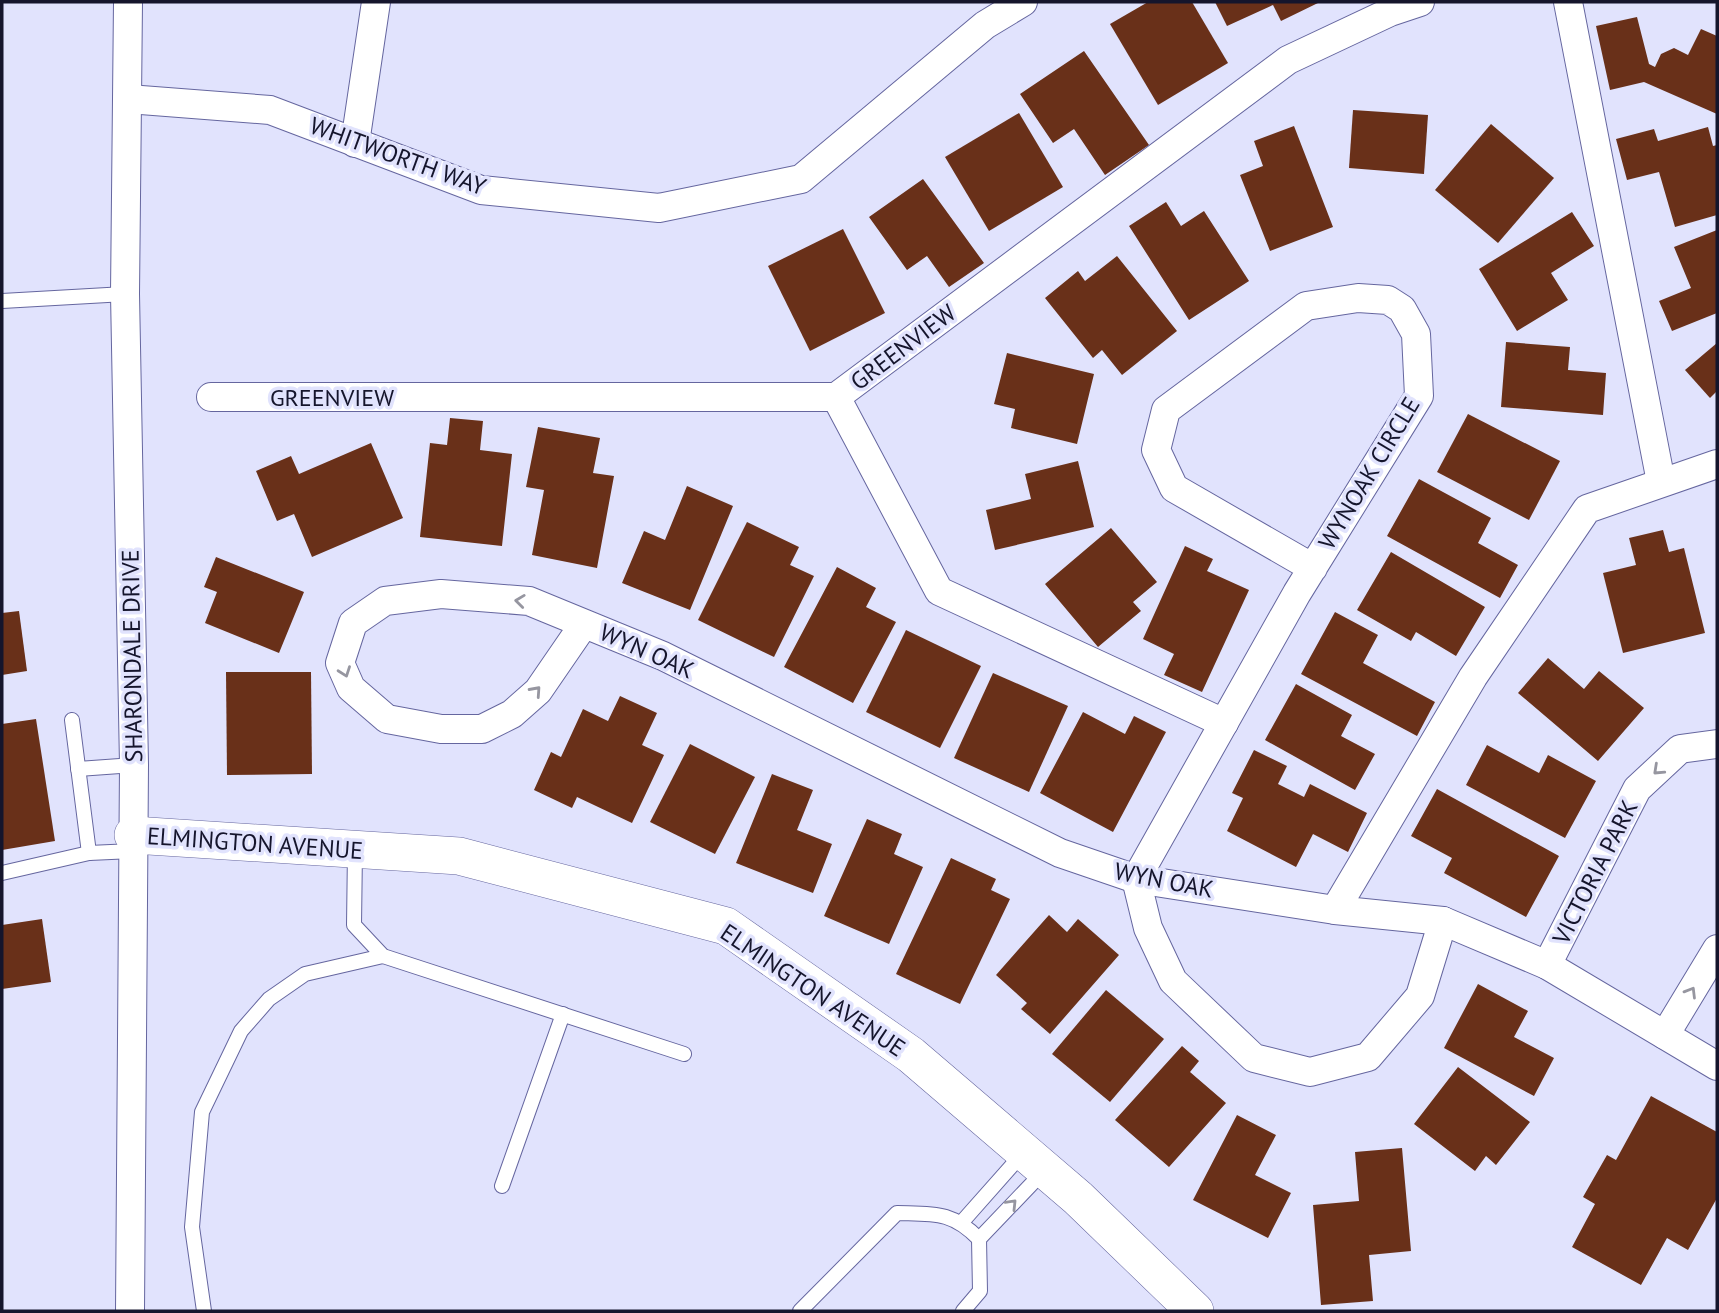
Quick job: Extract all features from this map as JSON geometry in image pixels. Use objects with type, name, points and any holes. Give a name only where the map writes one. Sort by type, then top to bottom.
[{"type":"street","name":"SHARONDALE DRIVE","points":[[128,2],[125,294],[134,765],[130,1311]]},
{"type":"street","points":[[355,143],[376,2]]},
{"type":"street","name":"WHITWORTH WAY","points":[[128,99],[270,110],[481,190],[659,208],[801,179],[985,26],[1023,2]]},
{"type":"street","name":"GREENVIEW","points":[[211,397],[836,397],[1288,60],[1390,12],[1420,2]]},
{"type":"street","points":[[1568,2],[1661,482]]},
{"type":"street","name":"WYNOAK CIRCLE","points":[[1136,879],[1313,568],[1419,396],[1416,334],[1402,309],[1388,300],[1358,298],[1306,306],[1166,410],[1156,450],[1174,488],[1313,568]]},
{"type":"street","points":[[836,397],[939,591],[1224,723]]},
{"type":"street","points":[[1335,910],[1473,677],[1587,509],[1717,464]]},
{"type":"street","name":"WYN OAK","points":[[584,624],[538,691],[512,714],[482,729],[441,729],[387,719],[351,688],[340,663],[353,623],[385,601],[441,594],[529,601],[663,656],[1060,853],[1136,879],[1335,910],[1443,921],[1547,965],[1717,1066]]},
{"type":"street","name":"VICTORIA PARK","points":[[1547,965],[1637,789],[1680,749],[1717,744]]},
{"type":"street","name":"ELMINGTON AVENUE","points":[[133,843],[355,849],[459,856],[726,926],[911,1055],[1036,1160],[1195,1311]]},
{"type":"street","points":[[1136,879],[1148,928],[1173,981],[1254,1058],[1310,1072],[1368,1057],[1420,996],[1443,921]]},
{"type":"street","points":[[1665,1035],[1717,949]]},
{"type":"lane","points":[[2,301],[125,294]]},
{"type":"lane","points":[[72,720],[89,853]]},
{"type":"lane","points":[[78,769],[134,765]]},
{"type":"lane","points":[[2,873],[133,843]]},
{"type":"lane","points":[[355,849],[354,925],[383,956],[684,1054]]},
{"type":"lane","points":[[204,1311],[192,1227],[202,1112],[241,1031],[269,999],[305,974],[383,956]]},
{"type":"lane","points":[[502,1186],[563,1014]]},
{"type":"lane","points":[[962,1222],[1036,1160]]},
{"type":"lane","points":[[963,1311],[980,1291],[979,1239],[1036,1160]]},
{"type":"lane","points":[[800,1311],[897,1213],[940,1214],[962,1222],[979,1239]]},
{"type":"building","points":[[1148,2],[1192,2],[1228,63],[1158,105],[1110,24]]},
{"type":"building","points":[[1215,2],[1320,2],[1281,21],[1273,5],[1227,26]]},
{"type":"building","points":[[1637,17],[1649,64],[1655,67],[1661,54],[1674,48],[1688,55],[1701,29],[1717,36],[1717,114],[1644,82],[1610,90],[1596,26]]},
{"type":"building","points":[[1084,51],[1149,145],[1105,175],[1074,129],[1053,143],[1020,94]]},
{"type":"building","points":[[1353,110],[1428,115],[1424,174],[1349,168]]},
{"type":"building","points":[[1019,113],[1063,187],[989,231],[945,157]]},
{"type":"building","points":[[1491,124],[1554,178],[1498,243],[1435,190]]},
{"type":"building","points":[[1294,126],[1333,227],[1270,251],[1240,175],[1263,166],[1254,141]]},
{"type":"building","points":[[1708,127],[1713,146],[1717,145],[1717,215],[1675,227],[1659,172],[1627,180],[1616,139],[1654,129],[1658,141]]},
{"type":"building","points":[[923,179],[984,263],[949,287],[927,256],[907,270],[869,217]]},
{"type":"building","points":[[1166,202],[1181,226],[1204,211],[1249,281],[1189,320],[1129,226]]},
{"type":"building","points":[[1572,212],[1594,246],[1551,273],[1568,300],[1517,331],[1479,269]]},
{"type":"building","points":[[843,229],[885,313],[810,351],[768,266]]},
{"type":"building","points":[[1717,230],[1717,313],[1672,331],[1659,301],[1691,288],[1674,247]]},
{"type":"building","points":[[1117,256],[1177,331],[1122,375],[1102,350],[1093,358],[1045,298],[1078,271],[1085,281]]},
{"type":"building","points":[[1506,342],[1570,347],[1568,370],[1606,373],[1603,415],[1501,407]]},
{"type":"building","points":[[1717,343],[1717,391],[1710,398],[1685,370]]},
{"type":"building","points":[[1007,353],[1094,374],[1077,444],[1011,428],[1015,409],[994,404]]},
{"type":"building","points":[[1468,414],[1560,461],[1529,520],[1437,472]]},
{"type":"building","points":[[450,418],[483,421],[480,450],[512,454],[502,546],[420,537],[430,443],[447,445]]},
{"type":"building","points":[[538,427],[600,438],[593,473],[614,476],[597,568],[532,555],[544,490],[526,487]]},
{"type":"building","points":[[371,443],[403,518],[312,557],[294,514],[277,521],[256,471],[291,456],[299,474]]},
{"type":"building","points":[[1078,461],[1094,527],[995,550],[986,510],[1031,499],[1025,474]]},
{"type":"building","points":[[1419,479],[1491,518],[1478,543],[1518,565],[1500,598],[1387,536]]},
{"type":"building","points":[[687,486],[733,506],[690,610],[622,583],[644,531],[665,540]]},
{"type":"building","points":[[747,522],[799,547],[790,565],[814,576],[774,657],[698,620]]},
{"type":"building","points":[[1111,528],[1157,582],[1133,602],[1141,611],[1098,647],[1045,584]]},
{"type":"building","points":[[1663,530],[1669,552],[1684,548],[1705,633],[1623,653],[1603,573],[1636,565],[1629,538]]},
{"type":"building","points":[[1185,546],[1213,559],[1207,571],[1249,590],[1202,692],[1164,675],[1174,654],[1143,639]]},
{"type":"building","points":[[1391,552],[1485,607],[1456,656],[1416,632],[1411,641],[1357,610]]},
{"type":"building","points":[[216,557],[304,592],[279,653],[205,623],[217,592],[204,587]]},
{"type":"building","points":[[837,567],[876,588],[866,607],[896,622],[853,703],[784,667]]},
{"type":"building","points":[[19,611],[27,671],[2,675],[2,613]]},
{"type":"building","points":[[1335,612],[1378,635],[1363,663],[1435,702],[1417,736],[1301,674]]},
{"type":"building","points":[[906,630],[981,666],[940,748],[866,712]]},
{"type":"building","points":[[1548,658],[1584,689],[1599,671],[1644,708],[1598,761],[1518,693]]},
{"type":"building","points":[[226,672],[311,672],[312,774],[227,775]]},
{"type":"building","points":[[993,673],[1068,706],[1029,792],[954,758]]},
{"type":"building","points":[[1296,684],[1352,715],[1341,736],[1375,754],[1355,790],[1265,740]]},
{"type":"building","points":[[620,696],[657,713],[642,745],[664,755],[632,823],[577,797],[572,808],[534,790],[551,752],[561,757],[583,709],[608,721]]},
{"type":"building","points":[[1083,712],[1125,734],[1134,716],[1166,732],[1113,832],[1040,793]]},
{"type":"building","points":[[36,719],[55,841],[2,850],[2,724]]},
{"type":"building","points":[[690,744],[755,777],[715,854],[650,822]]},
{"type":"building","points":[[1487,745],[1539,773],[1548,755],[1596,781],[1565,838],[1466,785]]},
{"type":"building","points":[[1254,750],[1287,766],[1278,784],[1304,797],[1310,784],[1367,813],[1348,852],[1313,834],[1296,867],[1227,831],[1243,798],[1232,793]]},
{"type":"building","points":[[772,774],[813,790],[797,830],[832,844],[813,893],[736,863]]},
{"type":"building","points":[[1437,789],[1559,856],[1526,917],[1444,873],[1452,858],[1411,836]]},
{"type":"building","points":[[867,819],[902,834],[894,854],[923,867],[889,944],[824,916]]},
{"type":"building","points":[[951,858],[996,879],[991,890],[1010,899],[960,1004],[896,974]]},
{"type":"building","points":[[1049,915],[1067,932],[1078,919],[1119,955],[1050,1034],[1021,1009],[1027,1003],[996,975]]},
{"type":"building","points":[[42,919],[51,982],[2,989],[2,925]]},
{"type":"building","points":[[1478,984],[1528,1011],[1514,1037],[1554,1058],[1534,1096],[1444,1048]]},
{"type":"building","points":[[1106,990],[1164,1039],[1110,1102],[1052,1054]]},
{"type":"building","points":[[1182,1046],[1199,1061],[1190,1072],[1226,1103],[1169,1167],[1115,1120]]},
{"type":"building","points":[[1458,1067],[1530,1122],[1496,1165],[1486,1156],[1475,1171],[1414,1124]]},
{"type":"building","points":[[1651,1096],[1717,1132],[1717,1198],[1688,1250],[1667,1238],[1641,1285],[1572,1247],[1595,1204],[1583,1197],[1607,1155],[1616,1160]]},
{"type":"building","points":[[1237,1115],[1276,1135],[1255,1175],[1291,1193],[1268,1238],[1193,1200]]},
{"type":"building","points":[[1402,1148],[1411,1251],[1369,1255],[1373,1301],[1321,1305],[1313,1205],[1359,1201],[1355,1152]]}]
